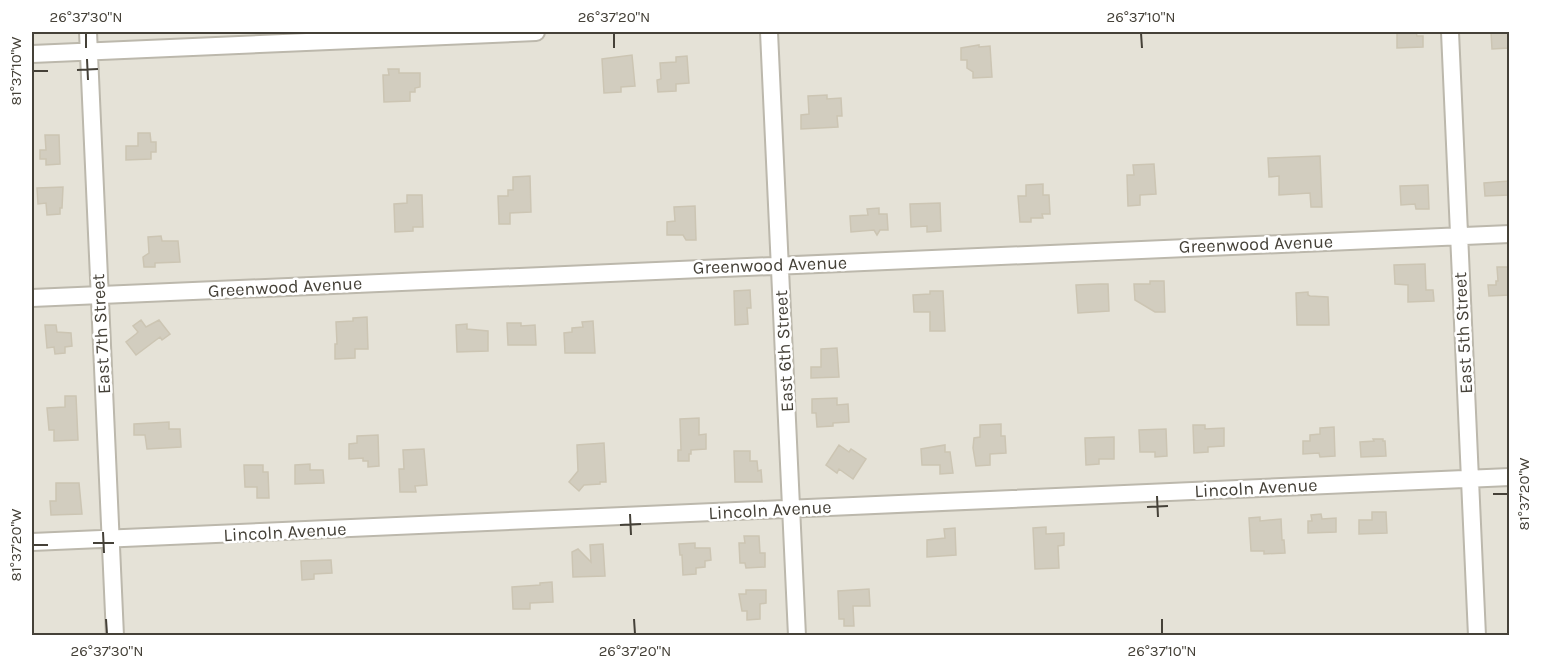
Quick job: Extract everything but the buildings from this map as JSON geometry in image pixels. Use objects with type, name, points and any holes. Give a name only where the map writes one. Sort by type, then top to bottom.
[{"type":"street","name":"East 7th Street","points":[[88,32],[115,636]]},
{"type":"street","points":[[32,54],[536,32]]},
{"type":"street","name":"East 6th Street","points":[[769,32],[797,636]]},
{"type":"street","name":"East 5th Street","points":[[1449,32],[1477,636]]},
{"type":"street","name":"Greenwood Avenue","points":[[32,298],[1509,234]]},
{"type":"street","name":"Lincoln Avenue","points":[[32,542],[1509,477]]},
{"type":"shaded area","points":[[32,32],[1509,32],[1509,635],[32,635]]}]
